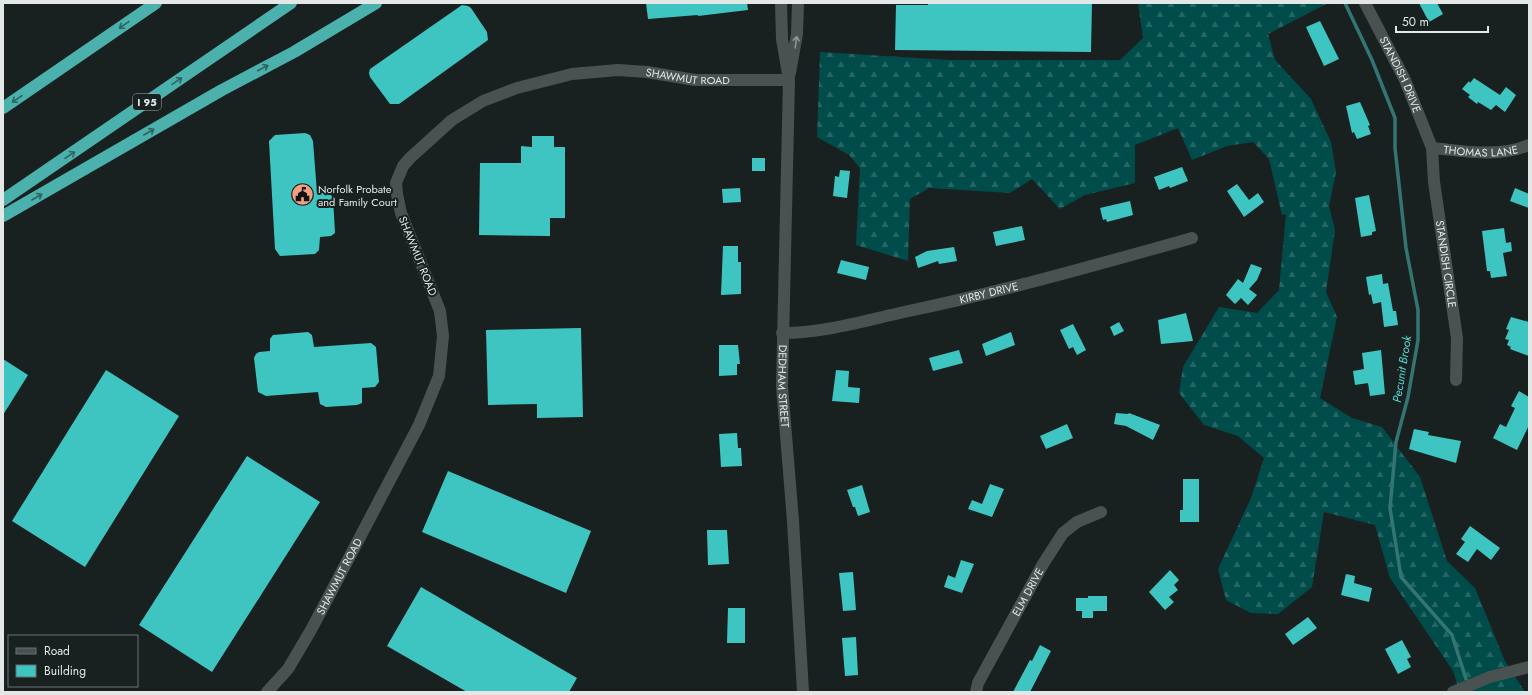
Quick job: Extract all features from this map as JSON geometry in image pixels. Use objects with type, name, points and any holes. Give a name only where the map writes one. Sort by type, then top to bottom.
[{"type":"highway","points":[[3,108],[156,3]]},
{"type":"highway","name":"I 95","points":[[3,200],[291,3]]},
{"type":"highway","points":[[3,216],[222,90],[294,52],[376,3]]},
{"type":"street","name":"DEDHAM STREET","points":[[781,3],[782,39],[789,80]]},
{"type":"street","name":"DEDHAM STREET","points":[[798,3],[796,39],[789,80],[782,333],[782,394],[794,521],[803,692]]},
{"type":"street","name":"STANDISH DRIVE","points":[[1365,3],[1405,80],[1432,148]]},
{"type":"street","name":"SHAWMUT ROAD","points":[[267,692],[288,669],[311,630],[419,425],[439,376],[443,336],[440,311],[401,214],[396,183],[403,166],[452,120],[483,101],[517,88],[572,74],[618,70],[653,73],[689,80],[789,80]]},
{"type":"street","name":"THOMAS LANE","points":[[1432,148],[1493,153],[1509,152],[1529,145]]},
{"type":"street","name":"STANDISH CIRCLE","points":[[1432,148],[1434,182],[1457,338],[1456,380]]},
{"type":"street","name":"KIRBY DRIVE","points":[[782,333],[808,333],[943,304],[1051,278],[1192,238]]},
{"type":"street","name":"ELM DRIVE","points":[[976,692],[978,683],[993,655],[1043,564],[1063,533],[1076,522],[1101,512]]},
{"type":"street","points":[[1452,692],[1490,677],[1529,667]]},
{"type":"green space","points":[[1138,3],[1328,3],[1268,34],[1275,60],[1311,99],[1331,142],[1336,172],[1329,206],[1335,230],[1326,292],[1337,317],[1320,398],[1352,418],[1382,427],[1420,477],[1447,561],[1475,588],[1505,661],[1525,692],[1460,692],[1453,671],[1390,578],[1375,525],[1324,512],[1312,587],[1278,614],[1251,613],[1226,600],[1218,569],[1251,498],[1264,458],[1238,436],[1204,425],[1179,393],[1183,367],[1219,307],[1257,313],[1279,290],[1286,214],[1282,215],[1269,159],[1253,142],[1227,146],[1192,160],[1178,128],[1135,145],[1135,183],[1085,195],[1060,209],[1032,179],[1010,193],[929,188],[910,199],[908,261],[856,245],[860,168],[849,155],[817,137],[820,52],[950,60],[1120,60],[1143,38]]},
{"type":"building","points":[[646,3],[747,3],[748,10],[698,16],[648,19]]},
{"type":"building","points":[[928,3],[1092,3],[1091,52],[895,50],[896,5],[928,5]]},
{"type":"building","points":[[1419,3],[1437,3],[1443,14],[1429,22]]},
{"type":"building","points":[[462,5],[471,8],[487,32],[488,40],[399,104],[390,104],[370,77],[370,69]]},
{"type":"building","points":[[1320,21],[1339,59],[1324,66],[1306,27]]},
{"type":"building","points":[[1474,78],[1500,95],[1506,87],[1516,95],[1505,112],[1496,105],[1491,110],[1478,102],[1477,104],[1468,97],[1470,95],[1462,89]]},
{"type":"building","points":[[1360,102],[1370,125],[1368,126],[1371,134],[1357,139],[1354,132],[1352,133],[1346,106]]},
{"type":"building","name":"Norfolk Probate and Family Court","points":[[305,133],[310,135],[313,141],[317,193],[327,192],[333,197],[335,233],[331,236],[320,237],[319,250],[315,254],[280,256],[275,249],[269,141],[275,135]]},
{"type":"building","points":[[532,136],[554,136],[554,147],[565,147],[565,218],[550,218],[550,236],[479,235],[480,163],[521,163],[521,146],[532,147]]},
{"type":"building","points":[[752,158],[765,158],[765,171],[752,171]]},
{"type":"building","points":[[1182,167],[1188,181],[1170,188],[1169,186],[1159,190],[1154,177]]},
{"type":"building","points":[[840,170],[850,171],[847,198],[833,196],[835,176],[839,177]]},
{"type":"building","points":[[1237,184],[1249,200],[1258,193],[1264,202],[1244,217],[1227,191]]},
{"type":"building","points":[[740,188],[741,202],[723,203],[722,189]]},
{"type":"building","points":[[1515,188],[1529,194],[1529,208],[1510,201]]},
{"type":"building","points":[[1369,195],[1376,231],[1372,232],[1372,235],[1361,237],[1355,198]]},
{"type":"building","points":[[1130,201],[1133,215],[1107,222],[1106,219],[1103,220],[1100,208]]},
{"type":"building","points":[[1022,226],[1025,240],[996,246],[993,232]]},
{"type":"building","points":[[1504,228],[1506,243],[1511,242],[1512,251],[1503,253],[1507,276],[1491,278],[1490,271],[1487,271],[1482,231]]},
{"type":"building","points":[[723,246],[738,246],[738,262],[741,262],[741,294],[721,295]]},
{"type":"building","points":[[954,247],[957,261],[939,264],[938,261],[918,268],[915,257],[927,251]]},
{"type":"building","points":[[841,260],[869,267],[866,280],[837,273]]},
{"type":"building","points":[[1251,264],[1262,268],[1257,280],[1249,289],[1257,295],[1248,305],[1241,298],[1235,304],[1226,295],[1238,279],[1243,283]]},
{"type":"building","points":[[1382,274],[1383,284],[1388,283],[1393,311],[1396,311],[1398,325],[1384,327],[1381,302],[1373,304],[1371,294],[1369,295],[1366,277]]},
{"type":"building","points":[[1186,313],[1193,341],[1161,344],[1158,320]]},
{"type":"building","points":[[1511,317],[1529,322],[1529,356],[1510,349],[1511,347],[1507,345],[1509,340],[1505,339],[1509,330],[1506,329]]},
{"type":"building","points":[[1119,322],[1124,331],[1114,336],[1110,327]]},
{"type":"building","points":[[1073,324],[1086,350],[1077,355],[1073,347],[1069,349],[1060,330]]},
{"type":"building","points":[[581,328],[583,417],[537,418],[537,404],[488,405],[486,330]]},
{"type":"building","points":[[308,332],[312,335],[314,347],[371,343],[376,347],[379,382],[375,387],[362,388],[362,403],[357,405],[326,407],[320,404],[318,392],[266,396],[258,392],[254,358],[256,354],[259,352],[270,351],[270,339],[273,335]]},
{"type":"building","points":[[1011,332],[1015,345],[986,356],[982,344]]},
{"type":"building","points":[[719,345],[738,345],[740,364],[737,364],[737,375],[719,376]]},
{"type":"building","points":[[959,350],[963,363],[933,371],[929,358]]},
{"type":"building","points":[[1381,350],[1385,394],[1370,396],[1368,383],[1355,385],[1353,371],[1364,369],[1362,353]]},
{"type":"building","points":[[3,359],[28,375],[3,415]]},
{"type":"building","points":[[106,370],[179,416],[85,567],[12,521]]},
{"type":"building","points":[[836,370],[849,371],[848,387],[860,388],[859,403],[832,401]]},
{"type":"building","points":[[1519,391],[1529,397],[1529,425],[1517,450],[1493,438],[1500,424],[1506,427],[1515,408],[1511,406]]},
{"type":"building","points":[[1116,413],[1129,413],[1160,425],[1153,440],[1126,426],[1114,424]]},
{"type":"building","points":[[1067,424],[1073,438],[1046,449],[1040,436]]},
{"type":"building","points":[[1414,429],[1429,432],[1428,435],[1461,441],[1456,463],[1409,449]]},
{"type":"building","points":[[737,433],[738,448],[741,448],[742,466],[721,467],[719,434]]},
{"type":"building","points":[[247,456],[320,502],[212,672],[139,625]]},
{"type":"building","points":[[448,471],[591,531],[566,593],[422,532]]},
{"type":"building","points":[[1183,479],[1199,479],[1199,522],[1180,522],[1180,510],[1183,510]]},
{"type":"building","points":[[990,484],[1004,489],[992,517],[968,509],[972,500],[982,504]]},
{"type":"building","points":[[862,485],[870,512],[858,516],[847,490]]},
{"type":"building","points":[[1470,526],[1500,548],[1491,560],[1477,549],[1468,562],[1456,554],[1465,542],[1461,539]]},
{"type":"building","points":[[707,530],[727,530],[729,564],[708,565]]},
{"type":"building","points":[[961,560],[974,564],[962,593],[944,587],[948,575],[955,578]]},
{"type":"building","points":[[1170,570],[1179,580],[1174,585],[1178,590],[1169,597],[1174,602],[1165,610],[1149,592]]},
{"type":"building","points":[[853,572],[856,610],[843,611],[839,573]]},
{"type":"building","points":[[1346,574],[1355,576],[1354,583],[1372,588],[1369,602],[1341,595]]},
{"type":"building","points":[[421,587],[577,678],[569,692],[467,692],[387,646]]},
{"type":"building","points":[[1088,596],[1107,596],[1107,611],[1093,611],[1093,618],[1082,618],[1082,611],[1076,611],[1076,598],[1088,598]]},
{"type":"building","points":[[728,608],[745,608],[745,643],[727,643]]},
{"type":"building","points":[[1308,617],[1317,628],[1293,645],[1285,634]]},
{"type":"building","points":[[856,637],[858,675],[845,676],[842,638]]},
{"type":"building","points":[[1402,640],[1411,657],[1407,659],[1411,667],[1398,674],[1385,649]]},
{"type":"building","points":[[1040,645],[1051,651],[1030,692],[1013,692],[1030,660],[1032,661]]},
{"type":"waterway","name":"Pecunit Brook","points":[[1345,3],[1372,60],[1395,118],[1395,148],[1406,248],[1418,310],[1418,340],[1408,397],[1396,442],[1390,508],[1401,577],[1452,635],[1466,679]]},
{"type":"place","name":"Norfolk Probate and Family Court","points":[[302,195]]}]
